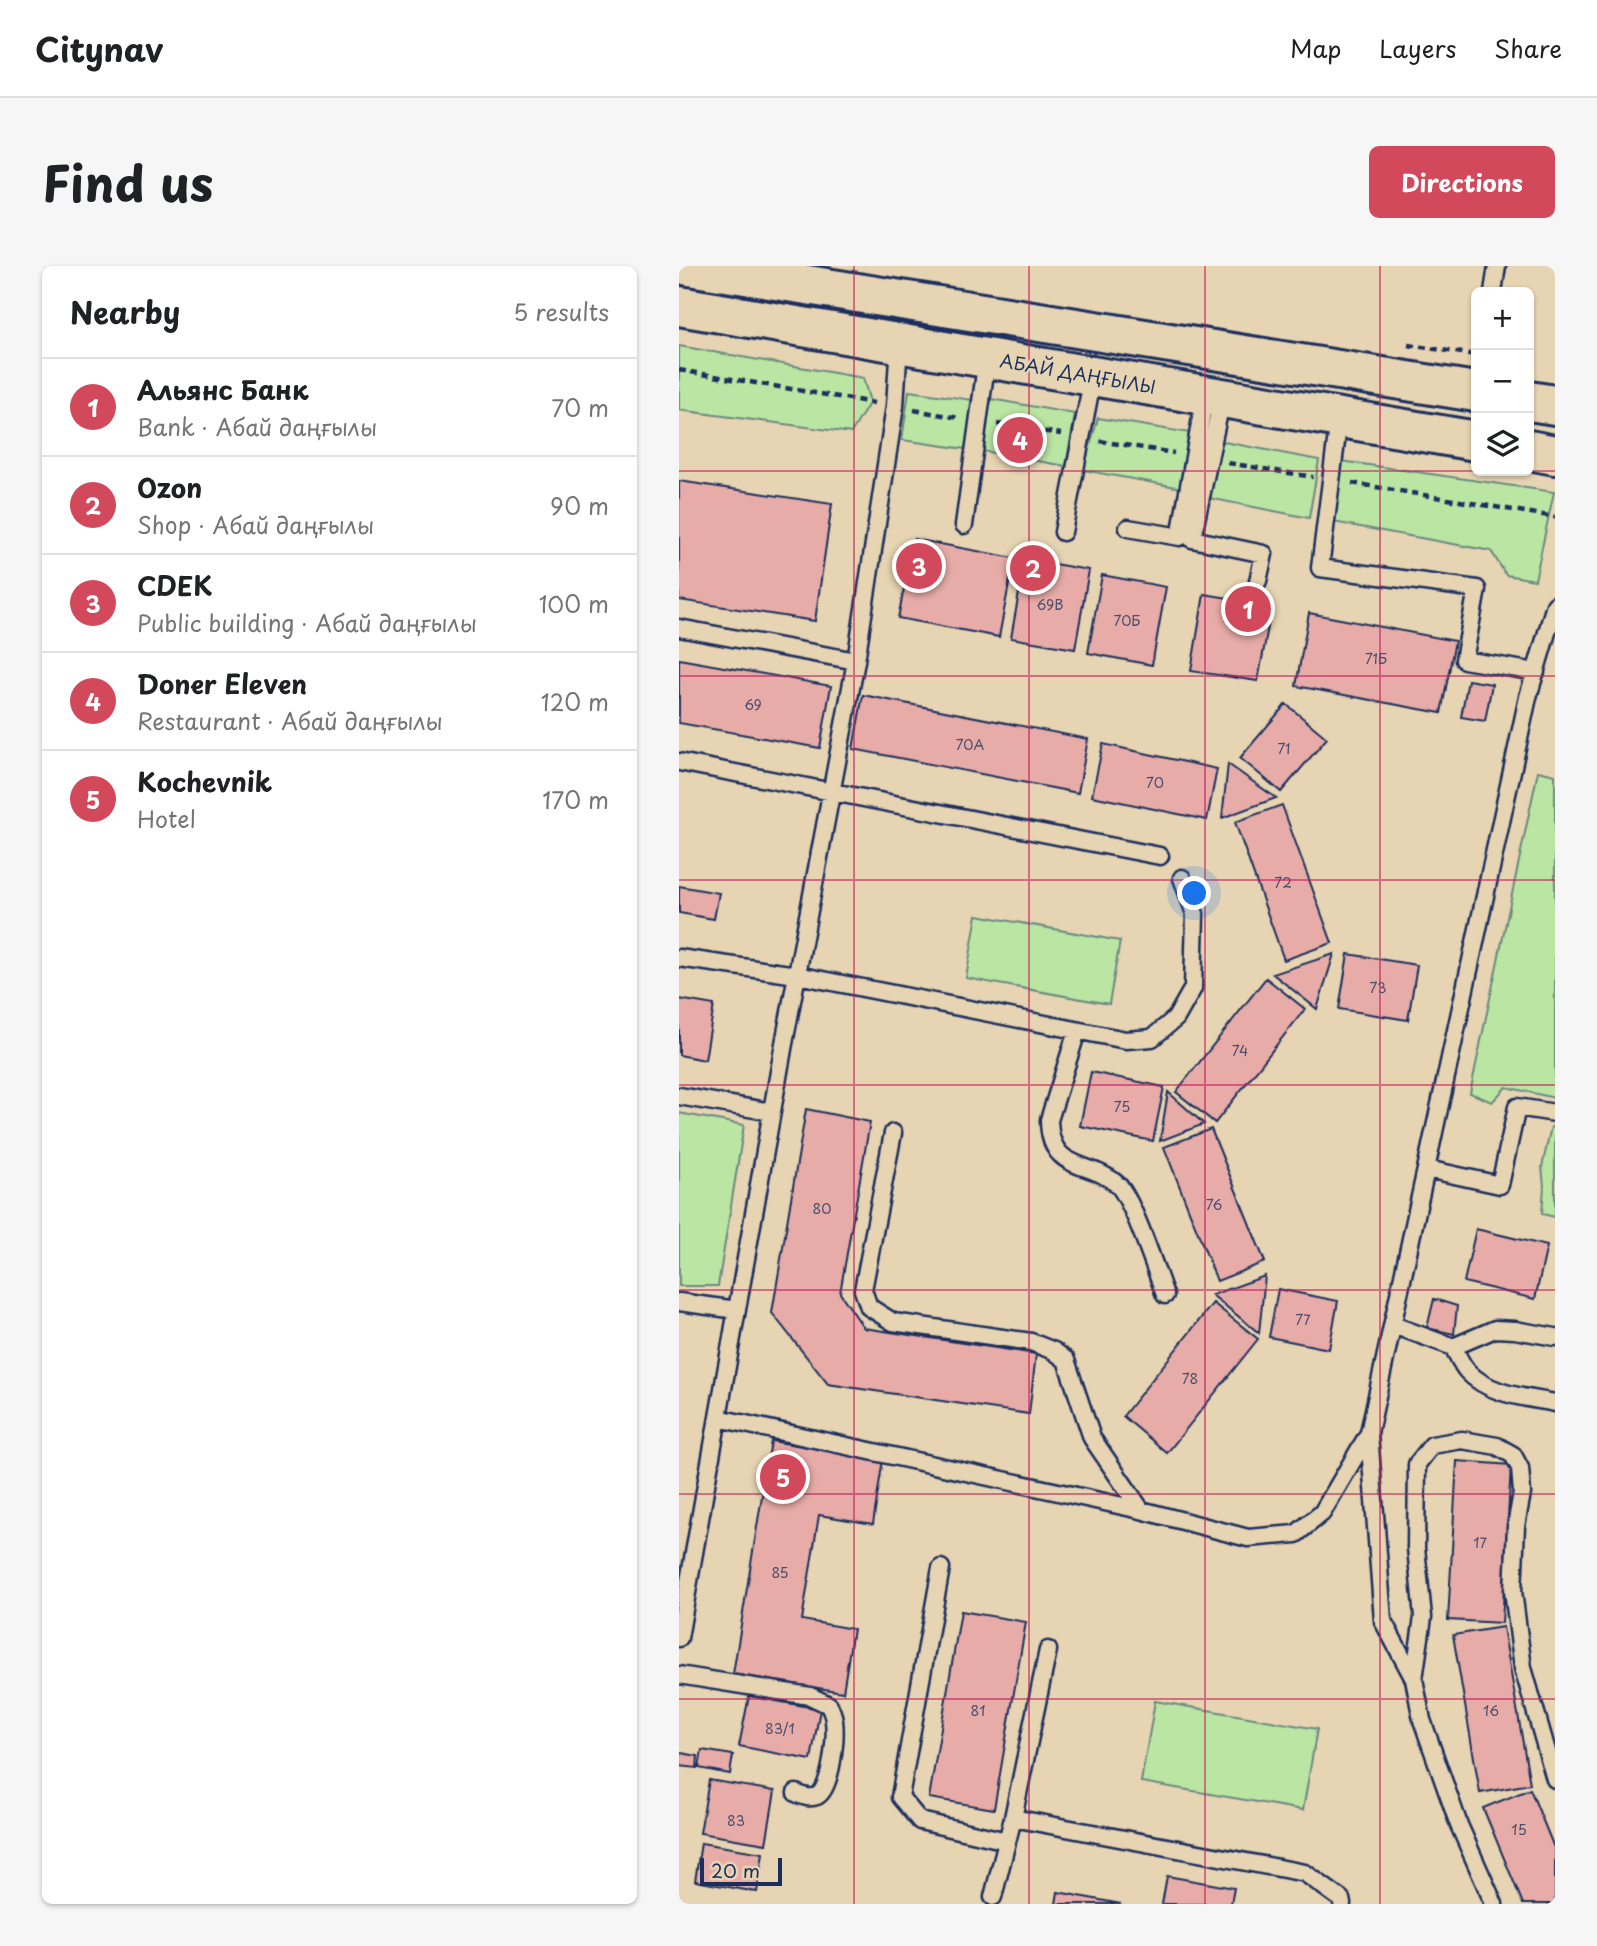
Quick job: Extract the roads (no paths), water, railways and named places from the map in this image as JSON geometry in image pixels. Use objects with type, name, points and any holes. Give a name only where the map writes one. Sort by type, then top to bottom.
[{"type":"main road","points":[[689,266],[739,270],[1471,391]]},
{"type":"main road","name":"АБАЙ ДАҢҒЫЛЫ","points":[[679,306],[1471,440]]},
{"type":"main road","points":[[1534,402],[1555,405]]},
{"type":"main road","points":[[1534,451],[1555,455]]},
{"type":"lane","points":[[1494,287],[1497,266]]},
{"type":"lane","points":[[679,1638],[772,1112],[856,661],[895,407],[899,344]]},
{"type":"lane","points":[[964,525],[987,358]]},
{"type":"lane","points":[[1063,532],[1093,376]]},
{"type":"lane","points":[[1213,396],[1192,539],[1264,554],[1258,581]]},
{"type":"lane","points":[[1339,418],[1329,480],[1320,568],[1478,589],[1464,660],[1536,672]]},
{"type":"lane","points":[[1128,528],[1180,537],[1202,458]]},
{"type":"lane","points":[[1494,1904],[1459,1825],[1422,1720],[1414,1679],[1383,1621],[1369,1433],[1525,710],[1555,605]]},
{"type":"lane","points":[[679,628],[856,661]]},
{"type":"lane","points":[[679,762],[1160,856]]},
{"type":"lane","points":[[679,958],[797,975],[1126,1040],[1152,1038],[1176,1018],[1193,988],[1195,914],[1182,878]]},
{"type":"lane","points":[[1077,1031],[1049,1120],[1049,1134],[1055,1147],[1069,1163],[1103,1176],[1119,1186],[1129,1201],[1165,1295]]},
{"type":"lane","points":[[679,1096],[772,1112]]},
{"type":"lane","points":[[1427,1169],[1500,1185],[1517,1107],[1555,1113]]},
{"type":"lane","points":[[893,1133],[863,1290],[869,1307],[893,1322],[1031,1342],[1055,1351],[1066,1360],[1092,1438],[1141,1510]]},
{"type":"lane","points":[[679,1302],[737,1310]]},
{"type":"lane","points":[[1393,1325],[1453,1347],[1467,1370],[1482,1383],[1504,1393],[1555,1403]]},
{"type":"lane","points":[[1453,1347],[1495,1329],[1555,1338]]},
{"type":"lane","points":[[718,1418],[1141,1510],[1248,1538],[1296,1534],[1322,1513],[1369,1433]]},
{"type":"lane","points":[[1414,1679],[1423,1617],[1416,1548],[1417,1464],[1432,1445],[1462,1440],[1497,1446],[1513,1455],[1520,1468],[1522,1493],[1515,1526],[1513,1591],[1523,1668],[1555,1779]]},
{"type":"lane","points":[[941,1568],[900,1797],[920,1821],[1007,1841]]},
{"type":"lane","points":[[993,1897],[1013,1818],[1048,1650]]},
{"type":"lane","points":[[679,1675],[810,1696],[829,1705],[834,1719],[829,1778],[817,1796],[807,1798],[796,1793]]},
{"type":"lane","points":[[1013,1818],[1305,1872],[1341,1899],[1342,1904]]},
{"type":"place","name":"Doner Eleven","points":[[1020,440]]},
{"type":"place","name":"CDEK","points":[[919,566]]},
{"type":"place","name":"Ozon","points":[[1033,568]]},
{"type":"place","name":"Альянс Банк","points":[[1248,609]]},
{"type":"place","name":"Kochevnik","points":[[783,1477]]}]
